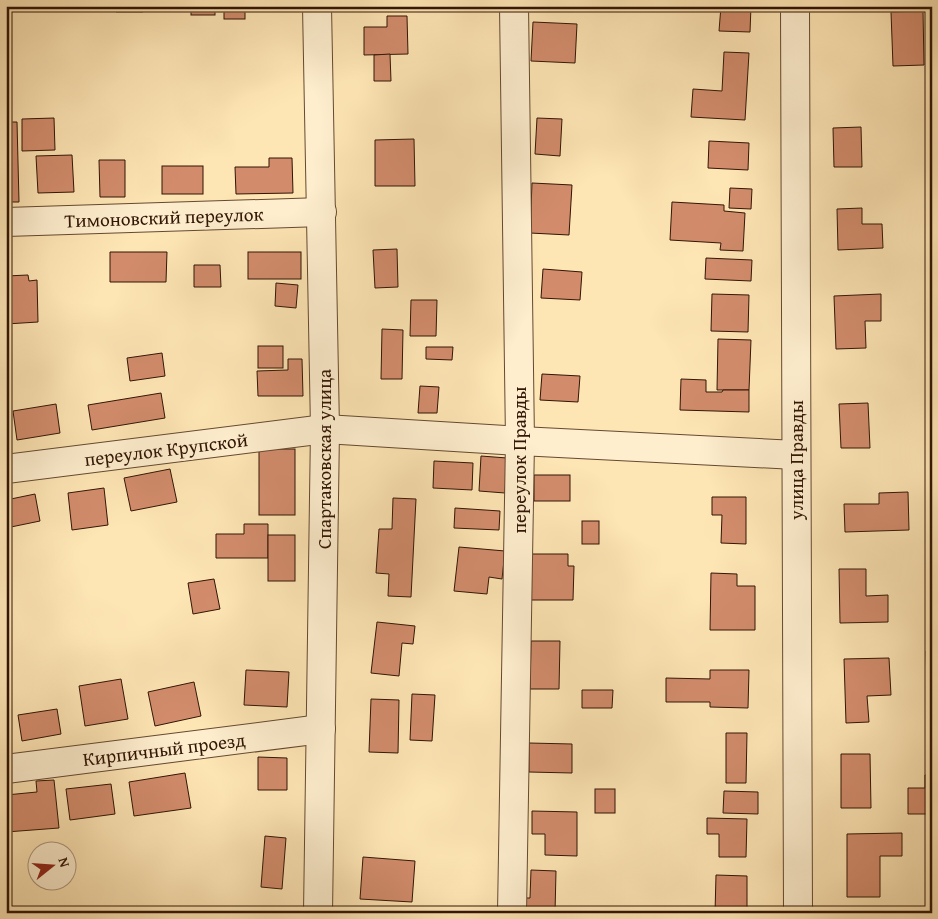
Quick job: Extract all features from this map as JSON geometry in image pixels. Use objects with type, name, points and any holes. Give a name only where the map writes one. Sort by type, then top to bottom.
[{"type":"street","name":"Спартаковская улица","points":[[317,6],[325,429],[318,913]]},
{"type":"street","name":"переулок Правды","points":[[512,913],[520,441],[514,6]]},
{"type":"street","name":"улица Правды","points":[[795,6],[798,913]]},
{"type":"street","name":"Тимоновский переулок","points":[[6,222],[322,212]]},
{"type":"street","name":"переулок Крупской","points":[[6,469],[325,429],[796,455]]},
{"type":"street","name":"Кирпичный проезд","points":[[6,769],[321,729]]},
{"type":"building","points":[[115,6],[142,6],[143,12],[116,12]]},
{"type":"building","points":[[191,6],[215,6],[215,15],[191,15]]},
{"type":"building","points":[[224,6],[245,6],[245,19],[224,19]]},
{"type":"building","points":[[363,6],[384,6],[384,9],[363,8]]},
{"type":"building","points":[[721,6],[751,6],[750,32],[719,31]]},
{"type":"building","points":[[923,11],[924,65],[893,66],[891,12]]},
{"type":"building","points":[[387,16],[407,16],[408,54],[364,55],[364,27],[387,27]]},
{"type":"building","points":[[533,22],[577,24],[575,63],[531,61]]},
{"type":"building","points":[[724,52],[749,53],[745,120],[691,117],[693,89],[722,91]]},
{"type":"building","points":[[390,54],[391,81],[374,81],[374,55]]},
{"type":"building","points":[[54,118],[55,150],[22,151],[22,119]]},
{"type":"building","points":[[537,118],[562,119],[560,156],[535,154]]},
{"type":"building","points":[[6,122],[17,122],[19,202],[6,202]]},
{"type":"building","points":[[861,127],[862,167],[834,167],[833,128]]},
{"type":"building","points":[[414,139],[415,186],[375,186],[375,140]]},
{"type":"building","points":[[709,141],[749,143],[748,170],[708,168]]},
{"type":"building","points":[[72,155],[74,192],[38,193],[36,156]]},
{"type":"building","points":[[269,158],[292,158],[293,193],[236,194],[235,167],[269,167]]},
{"type":"building","points":[[99,160],[125,160],[125,197],[100,197]]},
{"type":"building","points":[[162,166],[203,166],[203,194],[162,194]]},
{"type":"building","points":[[532,183],[572,185],[569,235],[530,233]]},
{"type":"building","points":[[730,188],[752,189],[751,209],[729,208]]},
{"type":"building","points":[[672,202],[724,205],[724,211],[745,213],[743,251],[720,250],[721,243],[670,240]]},
{"type":"building","points":[[862,208],[862,224],[882,224],[883,248],[838,250],[837,209]]},
{"type":"building","points":[[397,249],[398,287],[375,288],[373,250]]},
{"type":"building","points":[[110,252],[167,252],[166,282],[110,282]]},
{"type":"building","points":[[248,252],[301,252],[301,279],[248,279]]},
{"type":"building","points":[[706,258],[752,260],[751,281],[705,279]]},
{"type":"building","points":[[194,265],[220,265],[221,287],[194,287]]},
{"type":"building","points":[[543,269],[582,272],[580,300],[541,298]]},
{"type":"building","points":[[28,275],[29,281],[37,280],[38,322],[6,324],[6,276]]},
{"type":"building","points":[[276,283],[298,285],[296,308],[275,306]]},
{"type":"building","points":[[712,294],[749,295],[748,332],[711,331]]},
{"type":"building","points":[[881,294],[881,321],[865,321],[866,348],[836,349],[834,296]]},
{"type":"building","points":[[411,300],[437,300],[436,336],[410,336]]},
{"type":"building","points":[[382,329],[403,330],[402,379],[381,379]]},
{"type":"building","points":[[718,339],[751,340],[749,390],[717,390]]},
{"type":"building","points":[[258,346],[283,346],[283,368],[258,368]]},
{"type":"building","points":[[426,347],[453,347],[452,360],[426,359]]},
{"type":"building","points":[[162,353],[165,376],[130,381],[127,358]]},
{"type":"building","points":[[288,359],[302,359],[303,396],[258,396],[257,371],[288,370]]},
{"type":"building","points":[[542,374],[580,376],[578,402],[540,400]]},
{"type":"building","points":[[681,379],[706,380],[706,392],[749,390],[749,412],[680,410]]},
{"type":"building","points":[[420,386],[439,387],[437,413],[418,413]]},
{"type":"building","points":[[161,393],[165,418],[92,430],[88,405]]},
{"type":"building","points":[[868,403],[870,448],[841,448],[839,404]]},
{"type":"building","points":[[56,404],[60,433],[17,440],[13,411]]},
{"type":"building","points":[[259,449],[295,449],[295,515],[259,515]]},
{"type":"building","points":[[481,456],[507,458],[505,493],[479,491]]},
{"type":"building","points":[[434,461],[473,463],[472,490],[433,488]]},
{"type":"building","points":[[170,469],[177,502],[131,511],[124,478]]},
{"type":"building","points":[[534,475],[570,475],[570,501],[534,501]]},
{"type":"building","points":[[104,488],[108,525],[72,530],[68,493]]},
{"type":"building","points":[[908,492],[909,530],[845,532],[844,504],[879,504],[879,493]]},
{"type":"building","points":[[35,494],[40,521],[6,528],[6,500]]},
{"type":"building","points":[[712,497],[746,497],[746,544],[721,543],[722,515],[712,515]]},
{"type":"building","points":[[393,498],[416,499],[411,597],[388,596],[389,574],[376,573],[379,529],[392,529]]},
{"type":"building","points":[[455,508],[500,511],[499,530],[454,528]]},
{"type":"building","points":[[582,521],[599,521],[599,544],[582,544]]},
{"type":"building","points":[[244,524],[268,524],[268,558],[216,558],[216,534],[244,534]]},
{"type":"building","points":[[268,535],[295,535],[295,581],[268,581]]},
{"type":"building","points":[[459,547],[505,551],[502,579],[489,577],[487,594],[454,591]]},
{"type":"building","points":[[531,554],[568,554],[568,566],[574,566],[573,600],[530,600]]},
{"type":"building","points":[[839,569],[866,569],[866,596],[888,595],[888,622],[840,623]]},
{"type":"building","points":[[711,573],[737,574],[737,586],[755,586],[755,630],[710,630]]},
{"type":"building","points":[[214,579],[220,609],[193,614],[188,583]]},
{"type":"building","points":[[377,622],[415,626],[413,644],[402,643],[399,676],[371,673]]},
{"type":"building","points":[[531,641],[560,641],[559,689],[530,689]]},
{"type":"building","points":[[926,651],[932,651],[932,684],[927,684]]},
{"type":"building","points":[[889,658],[891,695],[867,696],[869,722],[846,723],[844,659]]},
{"type":"building","points":[[246,670],[289,672],[287,707],[244,705]]},
{"type":"building","points":[[710,670],[749,670],[748,708],[710,707],[710,702],[666,702],[666,678],[710,679]]},
{"type":"building","points":[[121,679],[128,719],[85,726],[79,686]]},
{"type":"building","points":[[194,682],[201,716],[155,726],[148,692]]},
{"type":"building","points":[[582,690],[613,690],[612,708],[582,708]]},
{"type":"building","points":[[412,694],[435,695],[432,741],[410,740]]},
{"type":"building","points":[[371,699],[399,700],[398,753],[369,752]]},
{"type":"building","points":[[57,709],[61,734],[22,741],[18,715]]},
{"type":"building","points":[[726,733],[747,733],[746,783],[726,783]]},
{"type":"building","points":[[529,743],[572,744],[572,773],[529,772]]},
{"type":"building","points":[[929,747],[932,747],[932,814],[908,814],[908,788],[925,788],[925,775],[929,775]]},
{"type":"building","points":[[841,754],[870,754],[871,808],[841,808]]},
{"type":"building","points":[[258,757],[287,758],[287,790],[258,790]]},
{"type":"building","points":[[185,773],[191,808],[134,816],[129,782]]},
{"type":"building","points":[[54,780],[59,828],[6,832],[6,795],[37,792],[36,781]]},
{"type":"building","points":[[111,784],[115,814],[70,820],[66,789]]},
{"type":"building","points":[[595,789],[615,789],[615,813],[595,813]]},
{"type":"building","points":[[724,791],[758,792],[758,814],[723,813]]},
{"type":"building","points":[[532,811],[577,812],[577,856],[545,855],[545,834],[532,834]]},
{"type":"building","points":[[707,818],[747,819],[746,857],[719,857],[719,834],[707,834]]},
{"type":"building","points":[[902,833],[902,856],[880,856],[880,897],[847,897],[847,834]]},
{"type":"building","points":[[265,836],[286,838],[282,889],[261,887]]},
{"type":"building","points":[[363,857],[415,861],[412,902],[360,899]]},
{"type":"building","points":[[531,870],[556,871],[555,913],[524,913],[525,898],[530,898]]},
{"type":"building","points":[[716,875],[747,876],[747,913],[715,913]]}]
